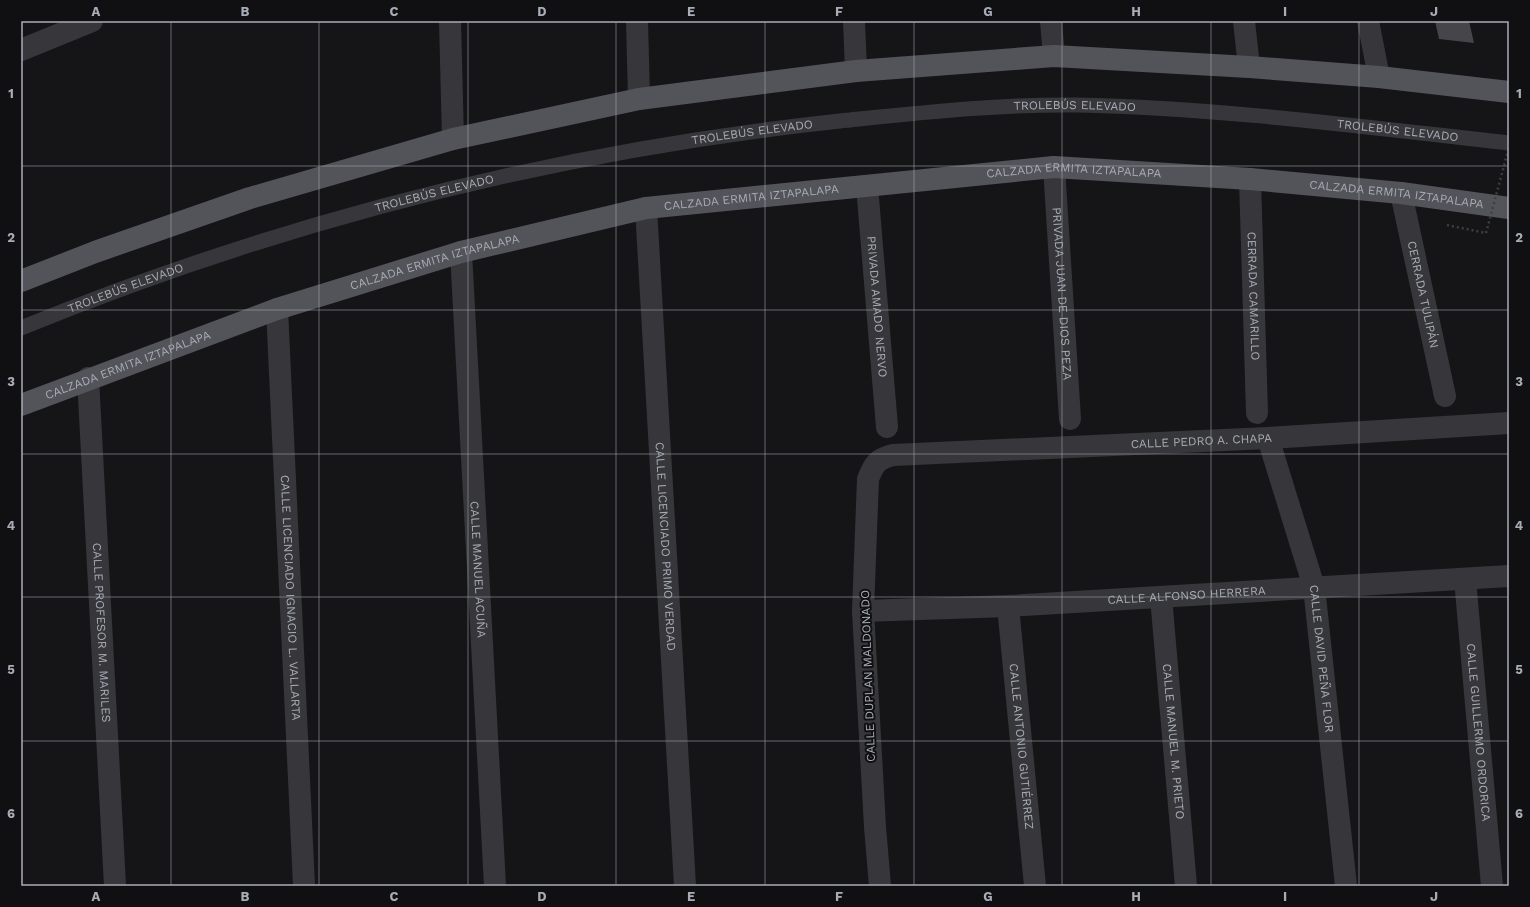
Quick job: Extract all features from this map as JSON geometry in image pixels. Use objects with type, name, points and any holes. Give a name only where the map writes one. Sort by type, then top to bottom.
[{"type":"main road","points":[[21,281],[95,252],[250,198],[453,139],[639,99],[856,72],[1054,56],[1249,67],[1379,77],[1509,92]]},
{"type":"main road","name":"CALZADA ERMITA IZTAPALAPA","points":[[21,405],[88,378],[277,309],[461,252],[646,208],[1054,168],[1250,179],[1401,193],[1509,208]]},
{"type":"street","points":[[21,50],[92,21]]},
{"type":"street","points":[[450,21],[453,139]]},
{"type":"street","points":[[637,21],[639,99]]},
{"type":"street","points":[[854,21],[856,72]]},
{"type":"street","points":[[1051,21],[1054,56]]},
{"type":"street","points":[[1244,21],[1249,67]]},
{"type":"street","points":[[1368,21],[1379,77]]},
{"type":"street","name":"PRIVADA JUAN DE DIOS PEZA","points":[[1054,168],[1070,420]]},
{"type":"street","name":"CERRADA CAMARILLO","points":[[1250,179],[1257,413]]},
{"type":"street","name":"PRIVADA AMADO NERVO","points":[[867,186],[887,427]]},
{"type":"street","name":"CERRADA TULIPÁN","points":[[1401,193],[1445,396]]},
{"type":"street","name":"CALLE LICENCIADO PRIMO VERDAD","points":[[646,208],[685,886]]},
{"type":"street","name":"CALLE MANUEL ACUÑA","points":[[461,252],[495,886]]},
{"type":"street","name":"CALLE LICENCIADO IGNACIO L. VALLARTA","points":[[277,309],[304,886]]},
{"type":"street","name":"CALLE PROFESOR M. MARILES","points":[[88,378],[116,886]]},
{"type":"street","name":"CALLE PEDRO A. CHAPA","points":[[893,455],[1268,438],[1509,423]]},
{"type":"street","name":"CALLE DAVID PEÑA FLOR","points":[[1268,438],[1314,587],[1346,886]]},
{"type":"street","name":"CALLE DUPLAN MALDONADO","points":[[880,886],[875,827],[863,611],[868,480],[872,468],[881,458],[893,455]]},
{"type":"street","name":"CALLE ALFONSO HERRERA","points":[[863,611],[1008,606],[1161,598],[1314,587],[1509,576]]},
{"type":"street","name":"CALLE GUILLERMO ORDORICA","points":[[1465,579],[1492,886]]},
{"type":"street","name":"CALLE MANUEL M. PRIETO","points":[[1161,598],[1186,886]]},
{"type":"street","name":"CALLE ANTONIO GUTIÉRREZ","points":[[1008,606],[1035,886]]},
{"type":"lane","name":"TROLEBÚS ELEVADO","points":[[21,328],[115,291],[174,270],[322,223],[411,198],[482,180],[570,161],[742,133],[930,113],[1014,106],[1072,105],[1183,109],[1509,143]]},
{"type":"path","points":[[1439,223],[1486,233],[1509,148]]},
{"type":"building","points":[[1435,21],[1469,21],[1474,43],[1439,39]]}]
